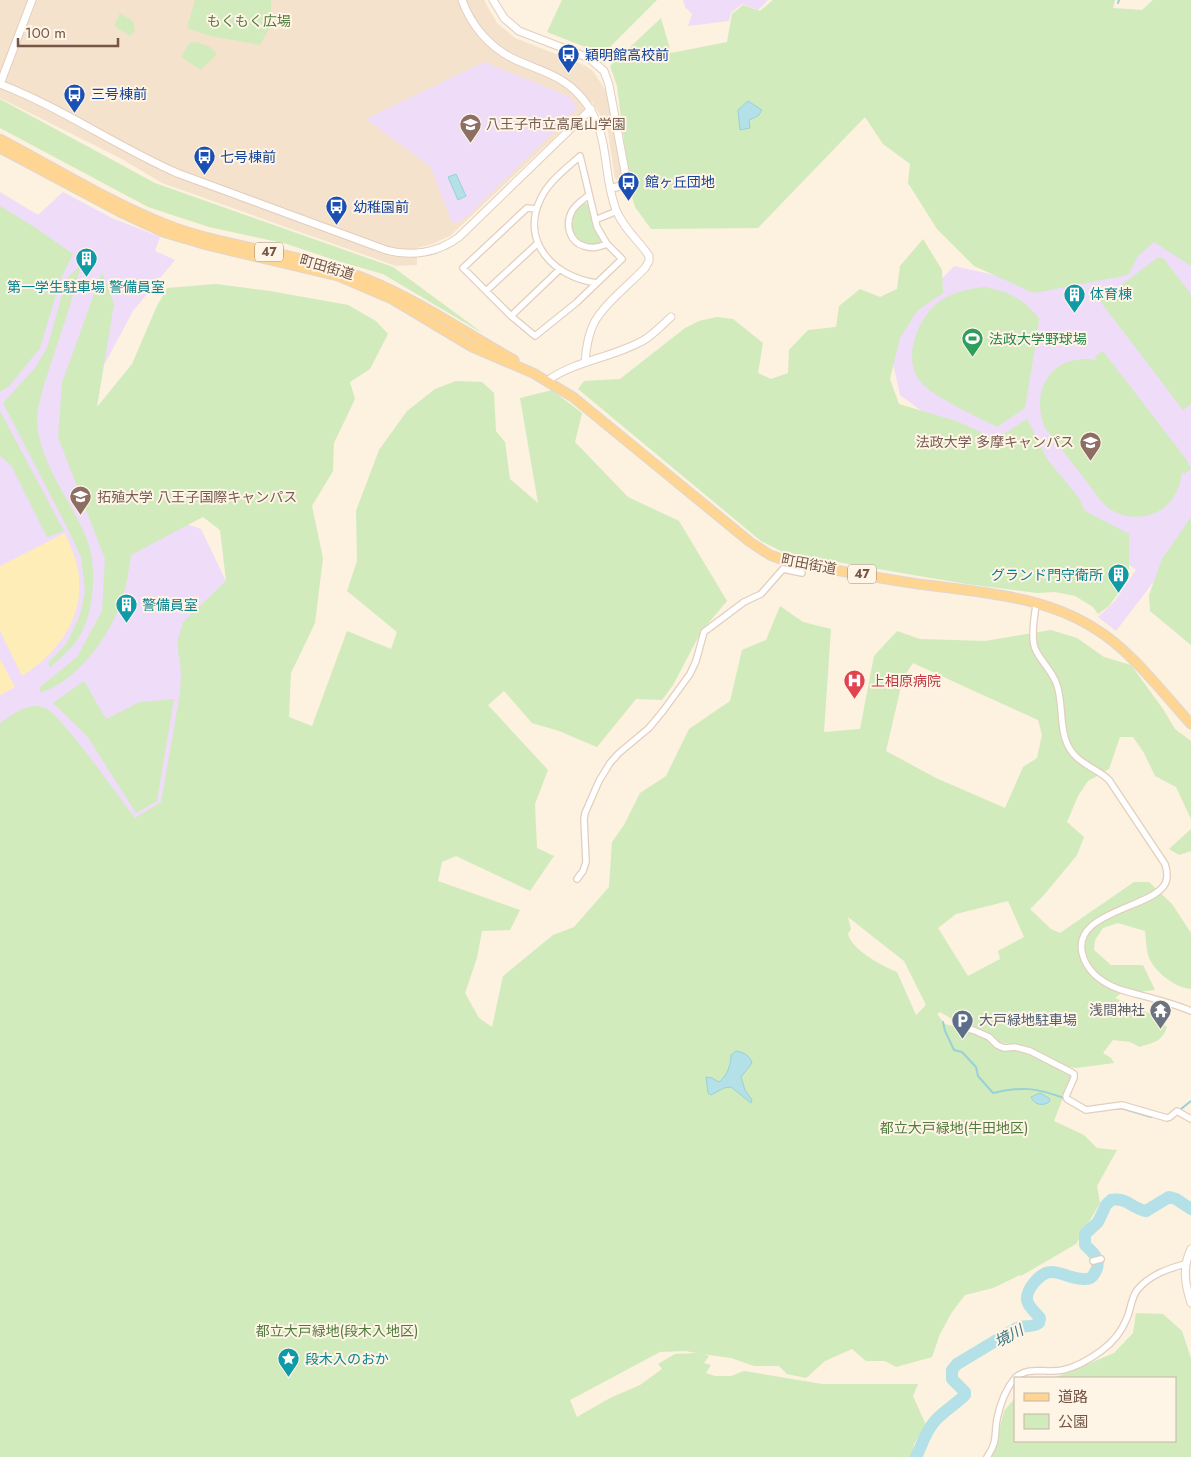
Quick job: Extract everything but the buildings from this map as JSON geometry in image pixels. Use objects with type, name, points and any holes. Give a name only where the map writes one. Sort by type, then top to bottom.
[{"type":"main road","name":"町田街道","points":[[0,139],[132,210],[187,236]]},
{"type":"main road","name":"町田街道","points":[[0,148],[125,215],[163,232],[293,261],[352,281],[421,311],[472,347],[533,373],[593,412],[750,542],[776,558],[798,564],[910,583],[1009,596],[1036,602],[1065,612],[1104,634],[1132,659],[1191,724]]},
{"type":"street","points":[[32,0],[0,84],[53,108],[150,161],[185,177],[386,250],[409,254],[437,249],[458,238],[590,109]]},
{"type":"street","points":[[462,0],[475,26],[493,46],[512,58],[560,78],[579,94],[590,109],[598,122],[604,141],[611,188],[617,211],[628,232],[648,254],[649,261],[646,268],[596,319],[589,335],[586,362]]},
{"type":"street","points":[[493,0],[504,18],[519,31],[590,58],[604,71],[609,86],[626,179],[622,185],[611,188]]},
{"type":"street","points":[[536,209],[527,208],[463,268],[510,316],[535,336],[576,303],[597,283],[622,259],[601,236],[594,220],[580,156],[546,189],[536,209],[534,229],[544,254],[559,270],[579,279],[597,283]]},
{"type":"street","points":[[589,195],[577,205],[570,215],[568,222],[570,233],[575,241],[582,246],[593,248],[607,244]]},
{"type":"street","points":[[594,220],[617,211]]},
{"type":"street","points":[[486,291],[538,243]]},
{"type":"street","points":[[510,316],[559,270]]},
{"type":"street","points":[[547,381],[566,369],[643,341],[654,334],[671,317]]},
{"type":"street","points":[[577,879],[583,871],[586,862],[584,819],[599,781],[619,753],[649,728],[690,674],[696,661],[704,632],[744,602],[761,594],[783,569],[802,573]]},
{"type":"street","points":[[1036,602],[1033,642],[1037,653],[1053,675],[1058,688],[1067,744],[1079,760],[1102,773],[1109,780],[1165,864],[1167,871],[1167,880],[1160,890],[1108,915],[1088,931],[1084,938],[1082,955],[1093,972],[1109,985],[1191,1011]]},
{"type":"street","points":[[960,1028],[974,1030],[1004,1048],[1015,1047],[1030,1051],[1071,1072],[1074,1074],[1074,1078],[1066,1096],[1067,1099],[1086,1110],[1122,1105],[1167,1118],[1177,1110],[1191,1119]]},
{"type":"street","points":[[1191,1249],[1185,1264],[1185,1279],[1191,1303]]},
{"type":"street","points":[[1093,1261],[1101,1259]]},
{"type":"street","points":[[1016,1377],[1023,1372],[1031,1370],[1064,1370],[1091,1358],[1112,1341],[1127,1318],[1137,1290],[1163,1270],[1185,1264]]},
{"type":"street","points":[[987,1457],[994,1446],[997,1436],[997,1420],[1004,1393],[1014,1379]]},
{"type":"shaded area","points":[[0,0],[484,0],[497,23],[515,38],[584,65],[593,71],[606,91],[623,178],[619,182],[615,178],[608,132],[592,102],[450,236],[417,248],[417,265],[396,266],[162,183],[120,158],[0,98]]},
{"type":"shaded area","points":[[683,0],[768,0],[758,10],[742,4],[731,13],[729,21],[688,26],[692,14],[685,7]]},
{"type":"shaded area","name":"八王子市立高尾山学園","points":[[484,62],[570,97],[578,108],[469,215],[455,224],[451,221],[431,167],[366,119]]},
{"type":"shaded area","name":"拓殖大学 八王子国際キャンパス","points":[[0,192],[38,215],[63,192],[112,218],[160,237],[155,251],[175,260],[133,311],[83,404],[124,503],[201,529],[235,600],[186,792],[135,840],[0,761]]},
{"type":"shaded area","name":"法政大学 多摩キャンパス","points":[[1191,211],[1191,527],[1155,580],[1116,631],[1098,617],[1115,601],[1136,570],[900,395],[887,336],[954,266],[1040,285]]},
{"type":"green space","name":"もくもく広場","points":[[195,0],[271,0],[271,26],[260,45],[210,36],[187,28]]},
{"type":"green space","points":[[562,0],[657,0],[603,54],[547,32]]},
{"type":"green space","points":[[773,0],[1115,0],[1113,8],[1142,10],[1153,0],[1191,0],[1191,266],[1154,242],[1138,256],[1128,275],[1034,293],[974,266],[937,229],[908,183],[910,164],[883,144],[865,117],[758,228],[651,229],[635,207],[630,189],[617,86],[610,66],[661,18],[671,53],[727,42],[732,14],[743,5],[760,11]]},
{"type":"green space","points":[[120,13],[133,21],[135,31],[130,36],[114,26]]},
{"type":"green space","points":[[197,42],[210,47],[217,54],[201,70],[181,57],[189,43]]},
{"type":"green space","points":[[0,99],[155,183],[393,267],[484,334],[383,274],[287,244],[209,227],[148,207],[0,128]]},
{"type":"green space","points":[[583,203],[588,204],[601,241],[599,245],[589,245],[581,242],[573,232],[573,217]]},
{"type":"green space","points":[[0,206],[73,254],[61,278],[40,348],[10,385],[0,392]]},
{"type":"green space","points":[[923,239],[942,270],[943,293],[917,311],[900,338],[890,379],[899,404],[956,421],[996,439],[1027,419],[1047,459],[1079,498],[1085,511],[1129,534],[1129,578],[1109,606],[1098,614],[1093,607],[1075,596],[1055,592],[1037,593],[966,584],[785,553],[761,541],[578,389],[584,381],[620,379],[685,328],[699,321],[717,317],[733,319],[763,343],[758,373],[771,379],[788,373],[789,350],[808,330],[836,327],[839,306],[860,289],[880,297],[897,289],[900,266]]},
{"type":"green space","points":[[1157,258],[1163,258],[1191,294],[1191,404],[1183,410],[1100,301]]},
{"type":"green space","points":[[81,265],[41,395],[37,423],[44,454],[90,548],[93,590],[88,617],[83,630],[71,647],[50,667],[48,663],[67,643],[80,615],[85,591],[81,557],[3,403],[35,368],[47,348],[67,278]]},
{"type":"green space","points":[[102,272],[114,304],[97,407],[132,364],[156,308],[167,288],[216,284],[270,291],[348,305],[376,321],[388,334],[370,369],[350,382],[355,399],[334,443],[333,471],[312,506],[323,558],[315,623],[291,673],[289,717],[312,726],[347,631],[391,649],[397,632],[347,591],[357,561],[356,511],[379,450],[407,411],[435,389],[456,381],[482,382],[494,393],[496,431],[505,442],[510,479],[538,503],[520,398],[552,390],[582,413],[575,442],[628,497],[679,521],[727,601],[701,632],[673,685],[662,700],[636,699],[597,747],[559,731],[532,723],[504,691],[488,705],[548,770],[535,804],[537,848],[554,856],[530,891],[456,856],[442,862],[438,881],[520,910],[510,930],[482,931],[477,958],[465,993],[479,1018],[492,1027],[503,976],[553,935],[574,927],[609,887],[612,842],[624,825],[640,793],[666,776],[689,729],[730,701],[742,650],[766,640],[780,606],[803,622],[831,629],[824,732],[860,729],[874,656],[897,631],[920,639],[985,641],[1051,630],[1077,638],[1104,657],[1131,665],[1175,729],[1191,741],[1191,819],[1176,787],[1155,776],[1144,753],[1133,737],[1120,737],[1109,769],[1088,781],[1078,796],[1067,822],[1084,837],[1077,855],[1030,909],[1051,929],[1060,933],[1134,882],[1149,882],[1172,904],[1191,933],[1191,989],[1171,982],[1150,961],[1145,931],[1118,923],[1103,928],[1095,940],[1094,950],[1111,965],[1143,965],[1155,990],[1120,994],[1115,998],[1153,1015],[1167,1027],[1160,1039],[1140,1047],[1130,1042],[1113,1040],[1103,1053],[1111,1058],[1114,1063],[1076,1068],[1068,1067],[1026,1047],[999,1042],[990,1035],[957,1022],[940,1012],[937,1014],[945,1024],[971,1031],[988,1040],[995,1047],[1003,1050],[1015,1050],[1038,1058],[1070,1074],[1071,1077],[1054,1121],[1084,1135],[1097,1148],[1117,1150],[1097,1186],[1100,1203],[1076,1244],[1021,1276],[993,1288],[965,1295],[952,1312],[940,1334],[932,1357],[896,1367],[885,1361],[866,1361],[852,1349],[825,1361],[806,1378],[787,1374],[779,1366],[754,1366],[731,1358],[702,1354],[709,1356],[704,1363],[711,1365],[706,1373],[715,1376],[731,1376],[744,1371],[822,1384],[918,1384],[913,1396],[926,1425],[914,1444],[912,1457],[0,1457],[0,723],[27,707],[39,706],[45,708],[64,725],[135,818],[161,802],[180,694],[181,671],[177,643],[183,622],[226,581],[220,530],[203,517],[131,555],[126,585],[114,620],[95,650],[70,676],[42,692],[40,691],[40,687],[77,657],[102,611],[105,559],[58,437],[62,383]],"holes":[[[913,663],[1038,720],[1042,735],[1037,758],[1023,767],[1005,808],[936,778],[886,751],[903,678]],[[1008,901],[1024,937],[998,951],[1000,959],[968,976],[938,928],[956,914]],[[848,917],[904,961],[926,1005],[916,1015],[897,972],[876,962],[855,946],[848,934],[851,929]],[[685,1351],[697,1353],[675,1354],[658,1364],[662,1369],[640,1385],[610,1398],[577,1417],[570,1400],[660,1352]]]},
{"type":"green space","name":"法政大学野球場","points":[[985,287],[1015,297],[1039,318],[1025,408],[997,427],[933,393],[919,380],[914,370],[912,359],[913,348],[920,325],[934,306],[957,292]]},
{"type":"green space","points":[[1103,351],[1186,459],[1191,469],[1184,474],[1182,472],[1180,484],[1175,495],[1163,509],[1140,517],[1118,513],[1105,505],[1045,428],[1041,414],[1040,400],[1048,377],[1057,368],[1068,362],[1081,359],[1096,360],[1095,357]]},
{"type":"green space","points":[[0,411],[64,531],[47,537],[11,465],[0,456]]},
{"type":"green space","points":[[1191,517],[1191,645],[1150,611],[1149,595],[1162,559]]},
{"type":"green space","points":[[84,681],[106,719],[140,702],[174,699],[157,801],[136,813],[87,736],[53,703]]},
{"type":"green space","points":[[1191,829],[1191,851],[1179,855],[1169,849]]},
{"type":"green space","points":[[1136,1313],[1163,1314],[1182,1331],[1191,1358],[1191,1457],[988,1457],[997,1439],[1004,1411],[1014,1399],[1014,1442],[1176,1442],[1176,1377],[1056,1377],[1114,1353],[1133,1333]]},
{"type":"sand","points":[[65,533],[74,555],[79,577],[77,608],[65,634],[56,646],[35,667],[22,676],[0,631],[0,566]]},
{"type":"sand","points":[[0,659],[15,687],[0,695]]},
{"type":"water","points":[[748,101],[762,110],[758,116],[749,120],[750,128],[740,130],[738,110]]},
{"type":"water","points":[[456,174],[466,196],[458,200],[448,177]]},
{"type":"water","points":[[736,1051],[742,1052],[750,1058],[752,1063],[741,1077],[745,1090],[752,1100],[751,1103],[731,1087],[724,1088],[711,1095],[708,1093],[706,1077],[719,1082],[728,1070],[731,1055]]},
{"type":"water","points":[[1040,1093],[1049,1098],[1050,1101],[1048,1103],[1042,1104],[1032,1100],[1031,1097]]},
{"type":"waterway","points":[[943,1022],[954,1050],[962,1052],[976,1067],[978,1076],[993,1093],[1013,1089],[1029,1089],[1064,1098]]},
{"type":"waterway","points":[[1181,1109],[1191,1101]]},
{"type":"waterway","points":[[1117,1109],[1121,1108],[1151,1117]]},
{"type":"waterway","name":"境川","points":[[916,1457],[934,1422],[965,1395],[965,1392],[952,1379],[952,1370],[957,1364],[1017,1328],[1039,1323],[1040,1318],[1030,1307],[1027,1299],[1030,1288],[1034,1283],[1042,1275],[1051,1272],[1081,1279],[1091,1278],[1098,1265],[1094,1254],[1085,1245],[1085,1234],[1098,1222],[1106,1205],[1111,1200],[1125,1201],[1146,1211],[1169,1197],[1176,1199],[1191,1209]]},
{"type":"place","name":"穎明館高校前","points":[[569,74]]},
{"type":"place","name":"三号棟前","points":[[75,113]]},
{"type":"place","name":"八王子市立高尾山学園","points":[[470,143]]},
{"type":"place","name":"七号棟前","points":[[204,176]]},
{"type":"place","name":"館ヶ丘団地","points":[[629,201]]},
{"type":"place","name":"幼稚園前","points":[[337,226]]},
{"type":"place","name":"第一学生駐車場 警備員室","points":[[86,278]]},
{"type":"place","name":"体育棟","points":[[1074,313]]},
{"type":"place","name":"法政大学野球場","points":[[973,358]]},
{"type":"place","name":"法政大学 多摩キャンパス","points":[[1090,461]]},
{"type":"place","name":"拓殖大学 八王子国際キャンパス","points":[[81,516]]},
{"type":"place","name":"グランド門守衛所","points":[[1119,594]]},
{"type":"place","name":"警備員室","points":[[126,624]]},
{"type":"place","name":"上相原病院","points":[[855,700]]},
{"type":"place","name":"浅間神社","points":[[1161,1029]]},
{"type":"place","name":"大戸緑地駐車場","points":[[963,1039]]},
{"type":"place","name":"段木入のおか","points":[[289,1378]]},
{"type":"park label","name":"都立大戸緑地(牛田地区)","points":[[954,1128]]},
{"type":"park label","name":"都立大戸緑地(段木入地区)","points":[[337,1331]]}]
